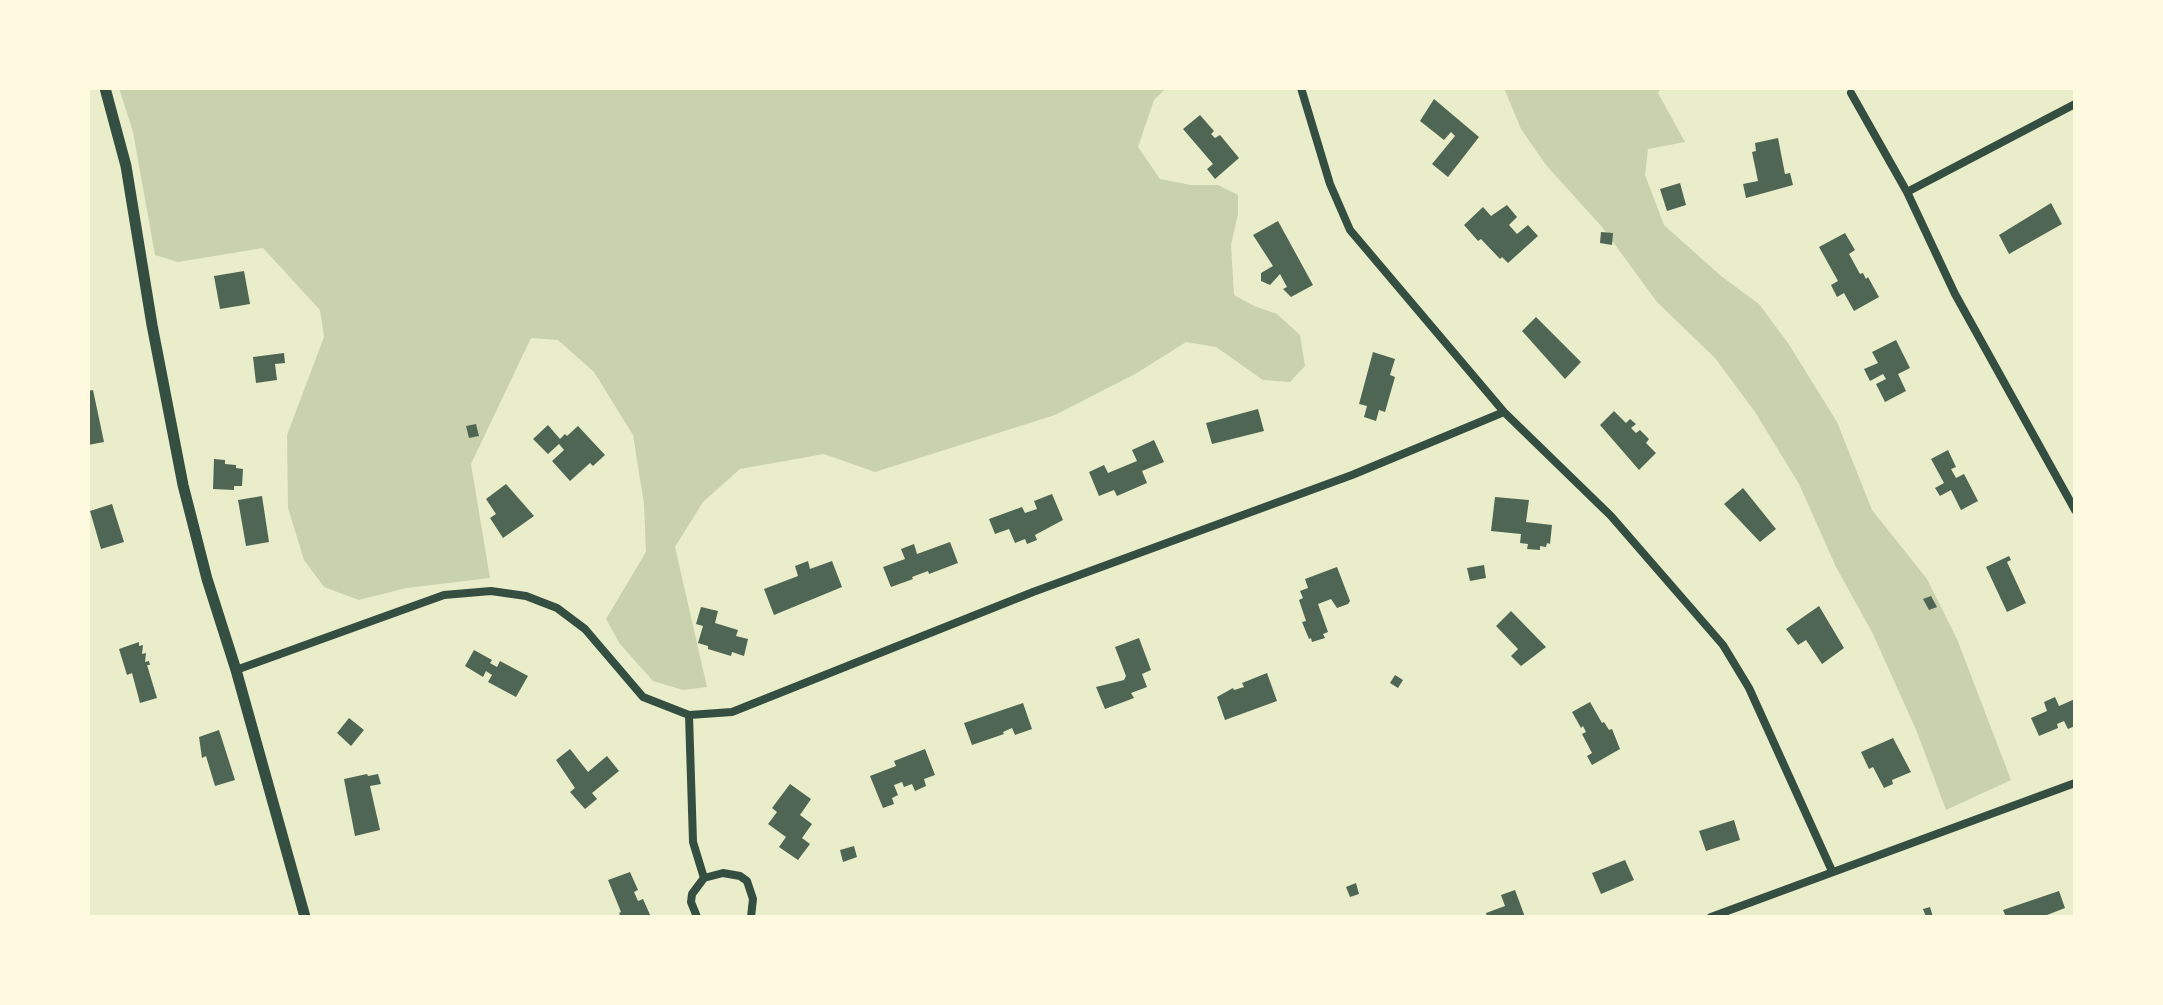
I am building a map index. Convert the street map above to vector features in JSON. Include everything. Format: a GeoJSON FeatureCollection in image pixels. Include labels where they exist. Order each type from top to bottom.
{"type":"FeatureCollection","features":[{"type":"Feature","properties":{"kind":"street"},"geometry":{"type":"LineString","coordinates":[[105,88],[126,166],[183,485],[207,579],[236,670],[305,917]]}},
{"type":"Feature","properties":{"kind":"street"},"geometry":{"type":"LineString","coordinates":[[1301,88],[1330,184],[1350,230],[1504,412],[1611,516],[1723,645],[1749,688],[1832,871]]}},
{"type":"Feature","properties":{"kind":"street"},"geometry":{"type":"LineString","coordinates":[[1851,93],[1907,192],[1955,294],[2075,510]]}},
{"type":"Feature","properties":{"kind":"street"},"geometry":{"type":"LineString","coordinates":[[1907,192],[2075,104]]}},
{"type":"Feature","properties":{"kind":"street"},"geometry":{"type":"LineString","coordinates":[[236,670],[444,595],[491,591],[526,596],[557,608],[585,629],[643,697],[689,715],[732,712],[1033,592],[1352,475],[1504,412]]}},
{"type":"Feature","properties":{"kind":"street"},"geometry":{"type":"LineString","coordinates":[[689,715],[693,842],[704,878]]}},
{"type":"Feature","properties":{"kind":"street"},"geometry":{"type":"LineString","coordinates":[[1711,917],[2075,783]]}},
{"type":"Feature","properties":{"kind":"street"},"geometry":{"type":"LineString","coordinates":[[697,917],[691,902],[692,894],[704,878],[723,873],[732,873],[747,881],[753,899],[751,917]]}},
{"type":"Feature","properties":{"kind":"green space"},"geometry":{"type":"Polygon","coordinates":[[[119,88],[1166,88],[1154,100],[1138,147],[1160,179],[1191,185],[1218,185],[1238,195],[1238,214],[1231,245],[1234,295],[1277,314],[1300,335],[1305,366],[1290,382],[1263,380],[1216,347],[1186,342],[1137,373],[1055,415],[875,472],[824,454],[740,469],[703,502],[675,547],[707,687],[683,690],[653,681],[620,644],[606,619],[646,552],[644,504],[633,435],[594,372],[558,340],[531,338],[471,464],[490,578],[407,588],[359,600],[324,587],[304,560],[288,508],[287,435],[324,337],[320,310],[263,248],[178,262],[155,255],[133,132],[119,88]]]}},
{"type":"Feature","properties":{"kind":"green space"},"geometry":{"type":"Polygon","coordinates":[[[1504,88],[1661,88],[1658,93],[1685,142],[1648,149],[1645,175],[1664,225],[1721,276],[1759,304],[1788,343],[1837,422],[1872,510],[1927,579],[1957,639],[2011,780],[1946,810],[1917,732],[1873,634],[1836,567],[1799,484],[1755,412],[1715,358],[1657,302],[1602,227],[1546,165],[1521,129],[1504,88]]]}},
{"type":"Feature","properties":{"kind":"building"},"geometry":{"type":"Polygon","coordinates":[[[1434,99],[1479,137],[1448,177],[1432,164],[1455,136],[1451,132],[1444,140],[1420,121],[1434,99]]]}},
{"type":"Feature","properties":{"kind":"building"},"geometry":{"type":"Polygon","coordinates":[[[1200,115],[1214,131],[1211,134],[1215,138],[1220,135],[1239,158],[1215,179],[1207,169],[1213,164],[1183,129],[1200,115]]]}},
{"type":"Feature","properties":{"kind":"building"},"geometry":{"type":"Polygon","coordinates":[[[1778,138],[1785,174],[1790,173],[1793,185],[1746,198],[1743,184],[1758,181],[1752,152],[1756,151],[1755,143],[1778,138]]]}},
{"type":"Feature","properties":{"kind":"building"},"geometry":{"type":"Polygon","coordinates":[[[1680,183],[1686,205],[1667,211],[1660,189],[1680,183]]]}},
{"type":"Feature","properties":{"kind":"building"},"geometry":{"type":"Polygon","coordinates":[[[2051,203],[2062,224],[2009,254],[1999,235],[2051,203]]]}},
{"type":"Feature","properties":{"kind":"building"},"geometry":{"type":"Polygon","coordinates":[[[1507,205],[1517,217],[1509,225],[1517,234],[1528,225],[1538,236],[1508,263],[1481,239],[1478,241],[1464,225],[1483,207],[1491,216],[1507,205]]]}},
{"type":"Feature","properties":{"kind":"building"},"geometry":{"type":"Polygon","coordinates":[[[1278,221],[1313,285],[1291,297],[1283,289],[1287,287],[1280,274],[1270,285],[1261,281],[1261,273],[1273,266],[1253,235],[1278,221]]]}},
{"type":"Feature","properties":{"kind":"building"},"geometry":{"type":"Polygon","coordinates":[[[1601,232],[1613,233],[1612,245],[1600,243],[1601,232]]]}},
{"type":"Feature","properties":{"kind":"building"},"geometry":{"type":"Polygon","coordinates":[[[1845,233],[1855,250],[1849,254],[1860,274],[1863,273],[1866,279],[1868,277],[1879,297],[1854,311],[1844,293],[1837,297],[1831,285],[1838,281],[1819,247],[1845,233]]]}},
{"type":"Feature","properties":{"kind":"building"},"geometry":{"type":"Polygon","coordinates":[[[244,271],[250,304],[220,309],[214,276],[244,271]]]}},
{"type":"Feature","properties":{"kind":"building"},"geometry":{"type":"Polygon","coordinates":[[[1536,317],[1581,362],[1565,379],[1522,331],[1536,317]]]}},
{"type":"Feature","properties":{"kind":"building"},"geometry":{"type":"Polygon","coordinates":[[[1896,340],[1910,368],[1898,374],[1906,391],[1885,402],[1876,384],[1886,379],[1883,374],[1870,381],[1864,369],[1878,363],[1872,352],[1896,340]]]}},
{"type":"Feature","properties":{"kind":"building"},"geometry":{"type":"Polygon","coordinates":[[[1373,352],[1395,359],[1390,375],[1395,377],[1385,412],[1379,410],[1376,421],[1364,417],[1367,406],[1359,404],[1373,352]]]}},
{"type":"Feature","properties":{"kind":"building"},"geometry":{"type":"Polygon","coordinates":[[[284,353],[285,363],[275,364],[277,380],[256,383],[253,357],[284,353]]]}},
{"type":"Feature","properties":{"kind":"building"},"geometry":{"type":"Polygon","coordinates":[[[93,390],[104,442],[88,445],[88,391],[93,390]]]}},
{"type":"Feature","properties":{"kind":"building"},"geometry":{"type":"Polygon","coordinates":[[[1258,409],[1264,431],[1212,444],[1206,423],[1258,409]]]}},
{"type":"Feature","properties":{"kind":"building"},"geometry":{"type":"Polygon","coordinates":[[[1614,411],[1626,423],[1630,419],[1636,424],[1631,428],[1636,433],[1640,430],[1649,439],[1646,443],[1656,453],[1639,470],[1600,425],[1614,411]]]}},
{"type":"Feature","properties":{"kind":"building"},"geometry":{"type":"Polygon","coordinates":[[[476,424],[479,436],[469,438],[466,426],[476,424]]]}},
{"type":"Feature","properties":{"kind":"building"},"geometry":{"type":"Polygon","coordinates":[[[548,425],[560,439],[578,426],[605,455],[593,466],[590,463],[570,481],[552,461],[564,450],[559,444],[548,454],[533,439],[548,425]]]}},
{"type":"Feature","properties":{"kind":"building"},"geometry":{"type":"Polygon","coordinates":[[[1154,440],[1164,462],[1142,471],[1147,483],[1117,496],[1114,490],[1099,496],[1089,472],[1104,465],[1108,473],[1137,461],[1132,450],[1154,440]]]}},
{"type":"Feature","properties":{"kind":"building"},"geometry":{"type":"Polygon","coordinates":[[[1948,450],[1956,467],[1951,469],[1956,478],[1964,474],[1978,501],[1961,510],[1951,490],[1940,496],[1935,488],[1944,483],[1931,459],[1948,450]]]}},
{"type":"Feature","properties":{"kind":"building"},"geometry":{"type":"Polygon","coordinates":[[[214,459],[225,460],[225,464],[243,469],[242,486],[234,486],[234,490],[213,489],[214,459]]]}},
{"type":"Feature","properties":{"kind":"building"},"geometry":{"type":"Polygon","coordinates":[[[506,484],[534,516],[503,538],[490,518],[496,514],[486,499],[506,484]]]}},
{"type":"Feature","properties":{"kind":"building"},"geometry":{"type":"Polygon","coordinates":[[[1743,488],[1776,529],[1760,542],[1724,504],[1743,488]]]}},
{"type":"Feature","properties":{"kind":"building"},"geometry":{"type":"Polygon","coordinates":[[[1052,494],[1063,520],[1035,535],[1037,540],[1027,544],[1025,539],[1015,543],[1009,529],[995,534],[989,519],[1022,507],[1025,513],[1037,509],[1034,501],[1052,494]]]}},
{"type":"Feature","properties":{"kind":"building"},"geometry":{"type":"Polygon","coordinates":[[[262,496],[269,542],[246,546],[238,500],[262,496]]]}},
{"type":"Feature","properties":{"kind":"building"},"geometry":{"type":"Polygon","coordinates":[[[1495,497],[1529,500],[1526,522],[1552,525],[1550,544],[1540,546],[1540,550],[1527,549],[1528,544],[1520,543],[1521,534],[1491,531],[1495,497]]]}},
{"type":"Feature","properties":{"kind":"building"},"geometry":{"type":"Polygon","coordinates":[[[112,504],[124,542],[101,549],[90,511],[112,504]]]}},
{"type":"Feature","properties":{"kind":"building"},"geometry":{"type":"Polygon","coordinates":[[[950,542],[958,563],[929,574],[928,571],[891,587],[883,567],[905,559],[901,549],[914,544],[917,554],[950,542]]]}},
{"type":"Feature","properties":{"kind":"building"},"geometry":{"type":"Polygon","coordinates":[[[2009,556],[2011,560],[2007,562],[2026,603],[2007,612],[1986,567],[2009,556]]]}},
{"type":"Feature","properties":{"kind":"building"},"geometry":{"type":"Polygon","coordinates":[[[808,561],[810,569],[832,561],[842,587],[774,615],[764,589],[798,576],[795,566],[808,561]]]}},
{"type":"Feature","properties":{"kind":"building"},"geometry":{"type":"Polygon","coordinates":[[[1484,565],[1486,578],[1470,581],[1467,568],[1484,565]]]}},
{"type":"Feature","properties":{"kind":"building"},"geometry":{"type":"Polygon","coordinates":[[[1337,567],[1350,601],[1337,608],[1331,599],[1318,604],[1328,632],[1323,634],[1325,638],[1312,642],[1302,622],[1306,621],[1299,600],[1303,598],[1300,591],[1308,588],[1305,579],[1337,567]]]}},
{"type":"Feature","properties":{"kind":"building"},"geometry":{"type":"Polygon","coordinates":[[[1931,596],[1937,607],[1929,610],[1923,599],[1931,596]]]}},
{"type":"Feature","properties":{"kind":"building"},"geometry":{"type":"Polygon","coordinates":[[[1819,606],[1844,648],[1822,664],[1806,640],[1798,645],[1786,629],[1819,606]]]}},
{"type":"Feature","properties":{"kind":"building"},"geometry":{"type":"Polygon","coordinates":[[[701,607],[718,611],[715,623],[738,630],[736,636],[748,639],[744,656],[732,652],[731,656],[698,643],[703,626],[696,624],[701,607]]]}},
{"type":"Feature","properties":{"kind":"building"},"geometry":{"type":"Polygon","coordinates":[[[1511,611],[1546,647],[1521,666],[1511,656],[1518,649],[1496,626],[1511,611]]]}},
{"type":"Feature","properties":{"kind":"building"},"geometry":{"type":"Polygon","coordinates":[[[1139,638],[1151,670],[1142,674],[1147,687],[1131,693],[1134,698],[1105,709],[1096,687],[1124,680],[1126,676],[1115,647],[1139,638]]]}},
{"type":"Feature","properties":{"kind":"building"},"geometry":{"type":"Polygon","coordinates":[[[139,642],[139,646],[143,645],[142,654],[146,653],[145,662],[149,661],[150,665],[147,665],[157,698],[140,703],[132,673],[127,675],[119,649],[139,642]]]}},
{"type":"Feature","properties":{"kind":"building"},"geometry":{"type":"Polygon","coordinates":[[[474,650],[492,660],[490,663],[497,667],[500,661],[528,676],[516,697],[488,682],[492,675],[486,671],[483,677],[465,666],[474,650]]]}},
{"type":"Feature","properties":{"kind":"building"},"geometry":{"type":"Polygon","coordinates":[[[1267,673],[1277,701],[1225,720],[1217,697],[1233,688],[1244,687],[1242,683],[1267,673]]]}},
{"type":"Feature","properties":{"kind":"building"},"geometry":{"type":"Polygon","coordinates":[[[1395,675],[1403,680],[1398,688],[1390,683],[1395,675]]]}},
{"type":"Feature","properties":{"kind":"building"},"geometry":{"type":"Polygon","coordinates":[[[2055,697],[2059,706],[2075,699],[2075,726],[2068,729],[2064,721],[2057,724],[2058,728],[2039,736],[2031,718],[2047,711],[2044,702],[2055,697]]]}},
{"type":"Feature","properties":{"kind":"building"},"geometry":{"type":"Polygon","coordinates":[[[1590,702],[1602,723],[1609,730],[1612,729],[1620,749],[1592,765],[1587,756],[1592,753],[1582,734],[1586,732],[1572,712],[1590,702]]]}},
{"type":"Feature","properties":{"kind":"building"},"geometry":{"type":"Polygon","coordinates":[[[1023,703],[1032,729],[1015,735],[1012,728],[972,745],[964,723],[1023,703]]]}},
{"type":"Feature","properties":{"kind":"building"},"geometry":{"type":"Polygon","coordinates":[[[349,718],[364,730],[351,746],[337,733],[349,718]]]}},
{"type":"Feature","properties":{"kind":"building"},"geometry":{"type":"Polygon","coordinates":[[[219,730],[235,780],[215,786],[206,756],[202,758],[199,737],[219,730]]]}},
{"type":"Feature","properties":{"kind":"building"},"geometry":{"type":"Polygon","coordinates":[[[1893,738],[1911,772],[1892,780],[1893,784],[1884,788],[1873,767],[1869,769],[1861,752],[1893,738]]]}},
{"type":"Feature","properties":{"kind":"building"},"geometry":{"type":"Polygon","coordinates":[[[570,749],[588,772],[607,756],[619,771],[592,793],[597,799],[585,809],[570,792],[575,788],[556,760],[570,749]]]}},
{"type":"Feature","properties":{"kind":"building"},"geometry":{"type":"Polygon","coordinates":[[[925,749],[935,775],[924,779],[926,786],[915,791],[912,784],[904,787],[902,782],[894,785],[898,795],[892,798],[894,804],[883,808],[870,776],[896,766],[894,761],[925,749]]]}},
{"type":"Feature","properties":{"kind":"building"},"geometry":{"type":"Polygon","coordinates":[[[378,774],[381,784],[370,786],[380,830],[355,836],[344,779],[378,774]]]}},
{"type":"Feature","properties":{"kind":"building"},"geometry":{"type":"Polygon","coordinates":[[[790,784],[811,799],[800,815],[812,824],[802,838],[810,844],[798,860],[779,847],[786,837],[768,824],[777,812],[772,808],[790,784]]]}},
{"type":"Feature","properties":{"kind":"building"},"geometry":{"type":"Polygon","coordinates":[[[1734,820],[1740,840],[1706,851],[1699,831],[1734,820]]]}},
{"type":"Feature","properties":{"kind":"building"},"geometry":{"type":"Polygon","coordinates":[[[854,846],[857,857],[843,862],[840,850],[854,846]]]}},
{"type":"Feature","properties":{"kind":"building"},"geometry":{"type":"Polygon","coordinates":[[[1625,860],[1634,880],[1601,894],[1592,873],[1625,860]]]}},
{"type":"Feature","properties":{"kind":"building"},"geometry":{"type":"Polygon","coordinates":[[[630,872],[638,890],[634,892],[638,901],[643,899],[651,917],[621,917],[619,913],[608,880],[630,872]]]}},
{"type":"Feature","properties":{"kind":"building"},"geometry":{"type":"Polygon","coordinates":[[[1356,883],[1359,894],[1350,897],[1346,887],[1356,883]]]}},
{"type":"Feature","properties":{"kind":"building"},"geometry":{"type":"Polygon","coordinates":[[[1515,890],[1525,917],[1487,917],[1486,913],[1505,906],[1501,895],[1515,890]]]}},
{"type":"Feature","properties":{"kind":"building"},"geometry":{"type":"Polygon","coordinates":[[[2059,891],[2065,908],[2042,917],[2006,917],[2003,910],[2059,891]]]}},
{"type":"Feature","properties":{"kind":"building"},"geometry":{"type":"Polygon","coordinates":[[[1930,907],[1933,917],[1926,917],[1923,909],[1930,907]]]}}]}
